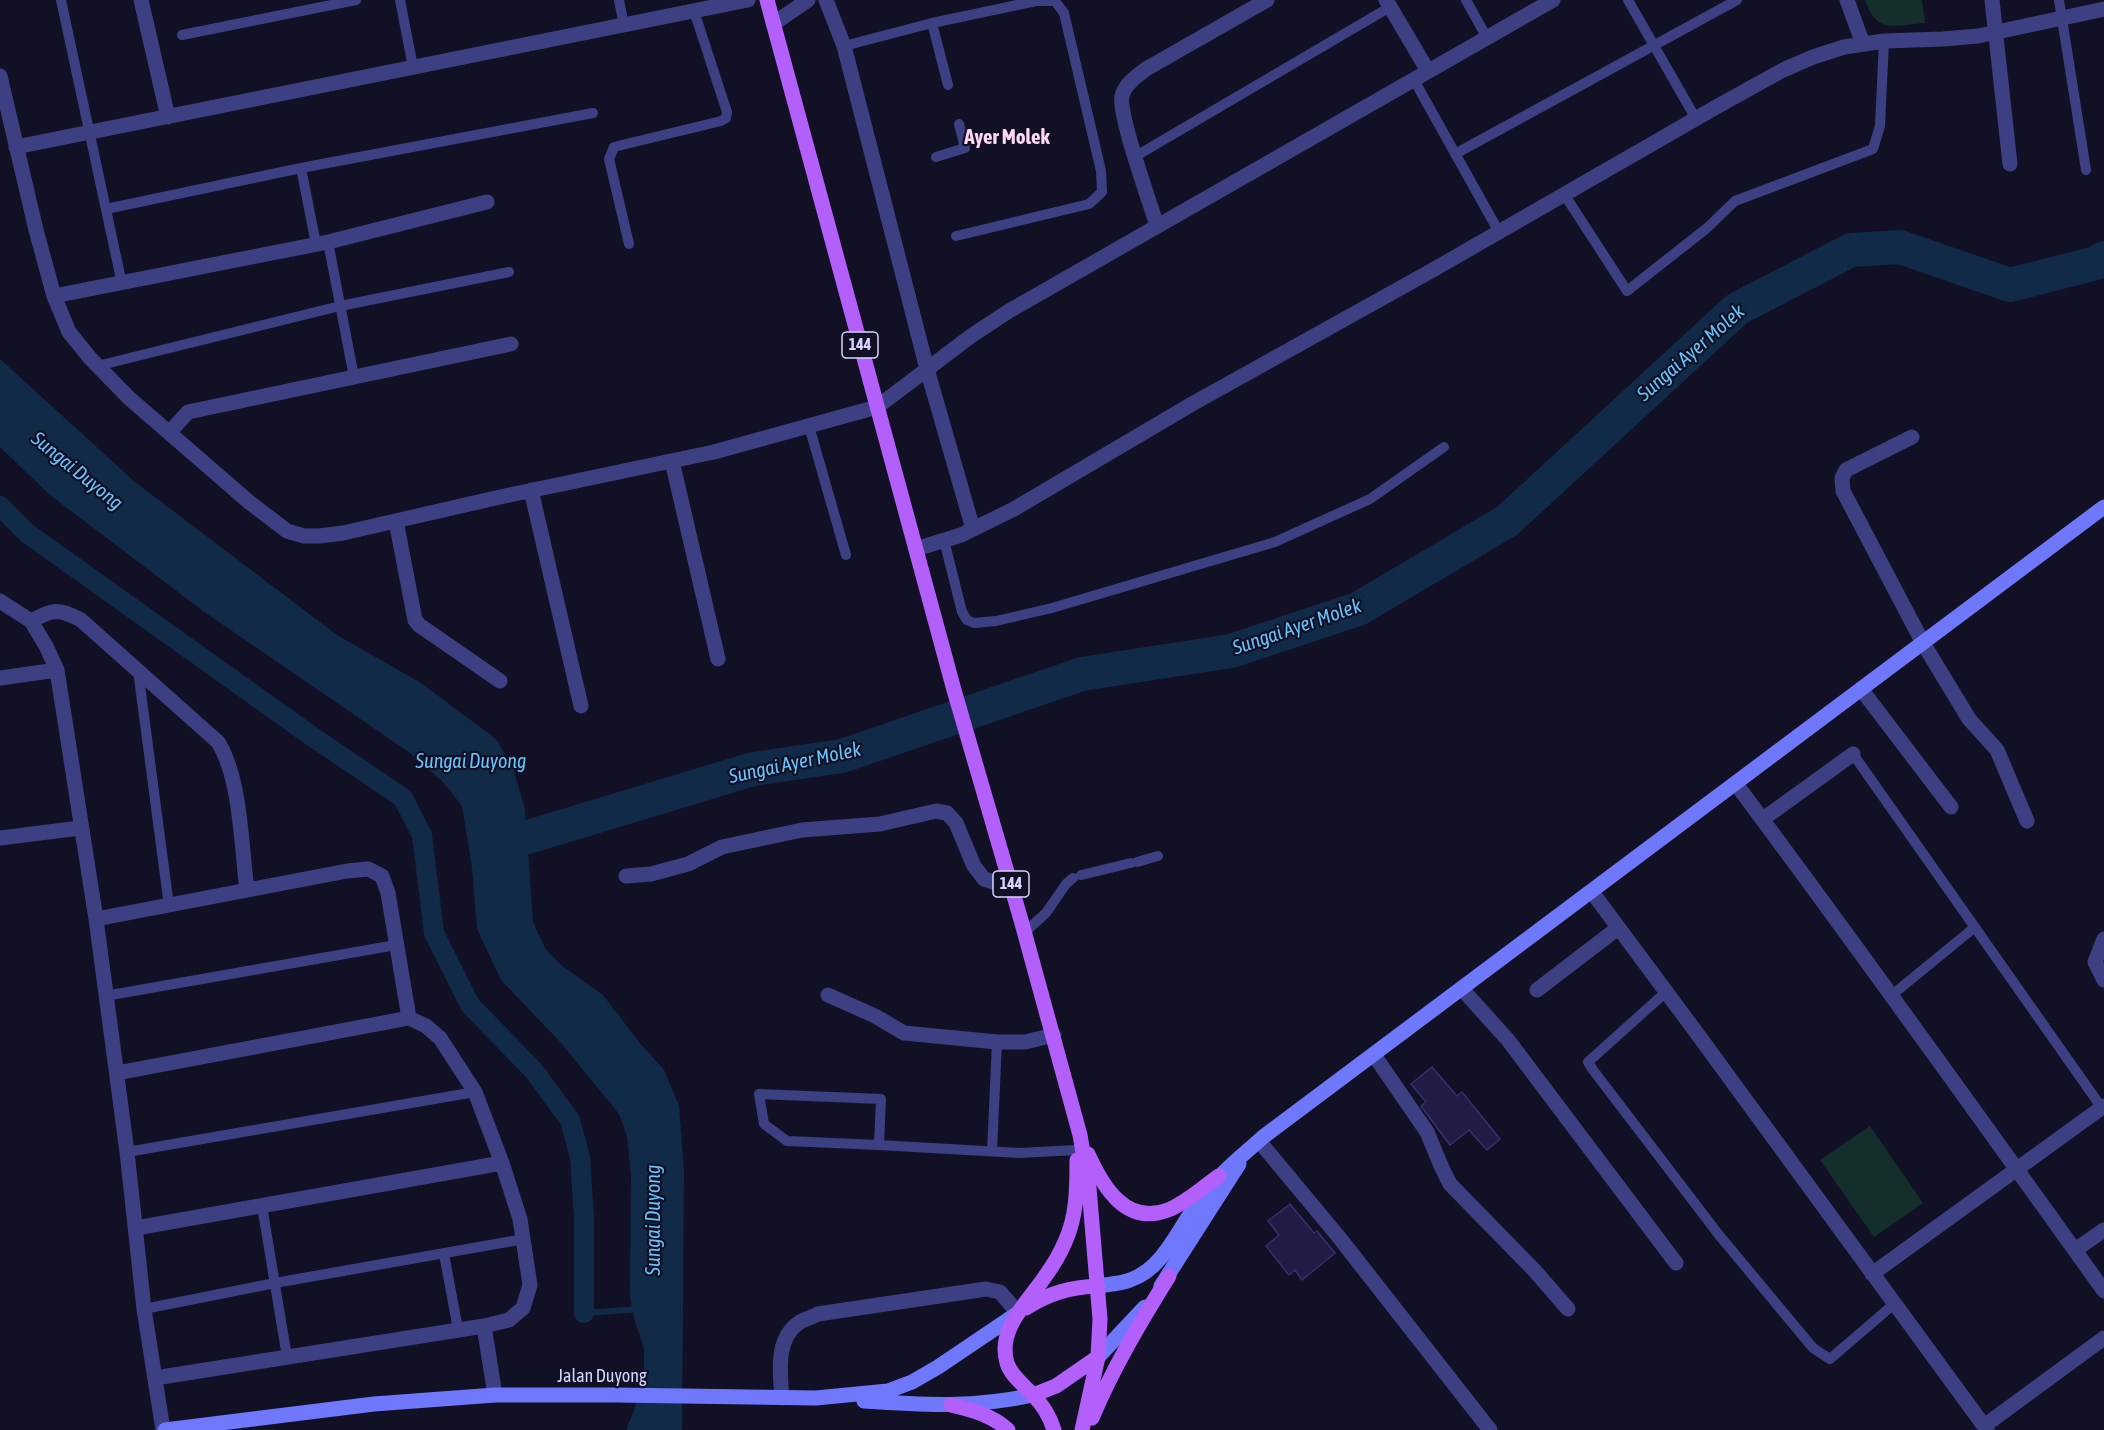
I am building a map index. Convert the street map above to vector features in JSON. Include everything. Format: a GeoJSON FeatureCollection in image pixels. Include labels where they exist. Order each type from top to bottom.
{"type":"FeatureCollection","features":[{"type":"Feature","properties":{"kind":"main road","name":"144"},"geometry":{"type":"LineString","coordinates":[[767,0],[954,690],[1068,1089],[1089,1188],[1100,1318],[1098,1357],[1084,1430]]}},
{"type":"Feature","properties":{"kind":"main road"},"geometry":{"type":"LineString","coordinates":[[1078,1143],[1106,1188],[1119,1203],[1132,1211],[1149,1214],[1168,1210],[1186,1200],[1219,1176],[1246,1151],[2104,507]]}},
{"type":"Feature","properties":{"kind":"main road","name":"144"},"geometry":{"type":"LineString","coordinates":[[1054,1430],[1044,1408],[1013,1375],[1007,1364],[1004,1348],[1006,1335],[1018,1313],[1045,1277],[1065,1242],[1075,1212],[1078,1143]]}},
{"type":"Feature","properties":{"kind":"main road"},"geometry":{"type":"LineString","coordinates":[[1084,1430],[1136,1330],[1246,1151]]}},
{"type":"Feature","properties":{"kind":"main road"},"geometry":{"type":"LineString","coordinates":[[1018,1313],[1039,1299],[1058,1291],[1130,1280],[1144,1273],[1170,1245],[1200,1199],[1219,1176]]}},
{"type":"Feature","properties":{"kind":"main road"},"geometry":{"type":"LineString","coordinates":[[816,1398],[951,1405],[999,1403],[1034,1395],[1056,1386],[1098,1357],[1134,1320],[1169,1276]]}},
{"type":"Feature","properties":{"kind":"main road","name":"Jalan Duyong"},"geometry":{"type":"LineString","coordinates":[[164,1430],[374,1404],[495,1395],[816,1398],[888,1391],[912,1382],[1018,1313]]}},
{"type":"Feature","properties":{"kind":"main road"},"geometry":{"type":"LineString","coordinates":[[951,1405],[999,1421],[1008,1430]]}},
{"type":"Feature","properties":{"kind":"street"},"geometry":{"type":"LineString","coordinates":[[141,0],[168,117]]}},
{"type":"Feature","properties":{"kind":"street"},"geometry":{"type":"LineString","coordinates":[[16,147],[624,24],[692,5],[748,0]]}},
{"type":"Feature","properties":{"kind":"street"},"geometry":{"type":"LineString","coordinates":[[773,24],[808,0]]}},
{"type":"Feature","properties":{"kind":"street"},"geometry":{"type":"LineString","coordinates":[[826,0],[844,46],[927,369],[973,529]]}},
{"type":"Feature","properties":{"kind":"street"},"geometry":{"type":"LineString","coordinates":[[1157,226],[1124,118],[1122,96],[1131,80],[1146,69],[1268,0]]}},
{"type":"Feature","properties":{"kind":"street"},"geometry":{"type":"LineString","coordinates":[[1847,0],[1863,44]]}},
{"type":"Feature","properties":{"kind":"street"},"geometry":{"type":"LineString","coordinates":[[1992,0],[2010,164]]}},
{"type":"Feature","properties":{"kind":"street"},"geometry":{"type":"LineString","coordinates":[[0,76],[54,296],[69,332],[97,366],[129,398],[249,502],[287,531],[304,536],[319,536],[714,452],[877,407],[970,336],[1009,310],[1551,1]]}},
{"type":"Feature","properties":{"kind":"street"},"geometry":{"type":"LineString","coordinates":[[1388,4],[1428,71]]}},
{"type":"Feature","properties":{"kind":"street"},"geometry":{"type":"LineString","coordinates":[[916,549],[973,529],[1014,509],[1192,405],[1783,70],[1844,46],[1884,41],[1978,36],[2104,9]]}},
{"type":"Feature","properties":{"kind":"street"},"geometry":{"type":"LineString","coordinates":[[54,296],[322,243],[487,202]]}},
{"type":"Feature","properties":{"kind":"street"},"geometry":{"type":"LineString","coordinates":[[169,433],[188,412],[511,344]]}},
{"type":"Feature","properties":{"kind":"street"},"geometry":{"type":"LineString","coordinates":[[1912,437],[1846,470],[1842,478],[1843,491],[1923,643],[1969,719],[1997,750],[2026,821]]}},
{"type":"Feature","properties":{"kind":"street"},"geometry":{"type":"LineString","coordinates":[[672,461],[718,659]]}},
{"type":"Feature","properties":{"kind":"street"},"geometry":{"type":"LineString","coordinates":[[531,490],[581,706]]}},
{"type":"Feature","properties":{"kind":"street"},"geometry":{"type":"LineString","coordinates":[[396,521],[415,620],[501,681]]}},
{"type":"Feature","properties":{"kind":"street"},"geometry":{"type":"LineString","coordinates":[[0,601],[31,621],[57,670],[96,919],[127,1152],[144,1309],[164,1430]]}},
{"type":"Feature","properties":{"kind":"street"},"geometry":{"type":"LineString","coordinates":[[31,621],[51,610],[67,612],[81,620],[218,741],[227,756],[234,777],[247,890]]}},
{"type":"Feature","properties":{"kind":"street"},"geometry":{"type":"LineString","coordinates":[[0,678],[57,670]]}},
{"type":"Feature","properties":{"kind":"street"},"geometry":{"type":"LineString","coordinates":[[1861,690],[1951,807]]}},
{"type":"Feature","properties":{"kind":"street"},"geometry":{"type":"LineString","coordinates":[[1763,819],[1853,754]]}},
{"type":"Feature","properties":{"kind":"street"},"geometry":{"type":"LineString","coordinates":[[1736,784],[1892,994],[2104,1290]]}},
{"type":"Feature","properties":{"kind":"street"},"geometry":{"type":"LineString","coordinates":[[626,876],[651,874],[688,864],[722,847],[802,830],[880,824],[936,812],[947,813],[956,823],[974,866],[984,879],[1012,888]]}},
{"type":"Feature","properties":{"kind":"street"},"geometry":{"type":"LineString","coordinates":[[0,838],[80,828]]}},
{"type":"Feature","properties":{"kind":"street"},"geometry":{"type":"LineString","coordinates":[[96,919],[347,871],[368,869],[382,876],[388,893],[409,1018]]}},
{"type":"Feature","properties":{"kind":"street"},"geometry":{"type":"LineString","coordinates":[[1592,892],[1985,1428],[2104,1338]]}},
{"type":"Feature","properties":{"kind":"street"},"geometry":{"type":"LineString","coordinates":[[1537,990],[1618,928]]}},
{"type":"Feature","properties":{"kind":"street"},"geometry":{"type":"LineString","coordinates":[[2104,939],[2095,962],[2104,980]]}},
{"type":"Feature","properties":{"kind":"street"},"geometry":{"type":"LineString","coordinates":[[1462,989],[1508,1040],[1676,1263]]}},
{"type":"Feature","properties":{"kind":"street"},"geometry":{"type":"LineString","coordinates":[[828,995],[875,1016],[904,1033],[997,1042],[1025,1042],[1054,1035]]}},
{"type":"Feature","properties":{"kind":"street"},"geometry":{"type":"LineString","coordinates":[[117,1073],[409,1018],[426,1026],[440,1038],[475,1092],[520,1219],[530,1285],[523,1308],[509,1320],[484,1326],[155,1378]]}},
{"type":"Feature","properties":{"kind":"street"},"geometry":{"type":"LineString","coordinates":[[1374,1055],[1427,1132],[1450,1184],[1535,1271],[1568,1309]]}},
{"type":"Feature","properties":{"kind":"street"},"geometry":{"type":"LineString","coordinates":[[1872,1274],[2103,1107]]}},
{"type":"Feature","properties":{"kind":"street"},"geometry":{"type":"LineString","coordinates":[[1259,1142],[1338,1236],[1490,1430]]}},
{"type":"Feature","properties":{"kind":"street"},"geometry":{"type":"LineString","coordinates":[[136,1228],[502,1163]]}},
{"type":"Feature","properties":{"kind":"street"},"geometry":{"type":"LineString","coordinates":[[2075,1250],[2104,1230]]}},
{"type":"Feature","properties":{"kind":"street"},"geometry":{"type":"LineString","coordinates":[[782,1398],[780,1372],[782,1347],[788,1333],[800,1322],[818,1314],[986,1289],[1000,1292],[1018,1313]]}},
{"type":"Feature","properties":{"kind":"street"},"geometry":{"type":"LineString","coordinates":[[484,1326],[495,1395]]}},
{"type":"Feature","properties":{"kind":"lane"},"geometry":{"type":"LineString","coordinates":[[61,0],[122,284]]}},
{"type":"Feature","properties":{"kind":"lane"},"geometry":{"type":"LineString","coordinates":[[182,35],[356,0]]}},
{"type":"Feature","properties":{"kind":"lane"},"geometry":{"type":"LineString","coordinates":[[400,0],[413,68]]}},
{"type":"Feature","properties":{"kind":"lane"},"geometry":{"type":"LineString","coordinates":[[619,0],[624,24]]}},
{"type":"Feature","properties":{"kind":"lane"},"geometry":{"type":"LineString","coordinates":[[1466,0],[1487,38]]}},
{"type":"Feature","properties":{"kind":"lane"},"geometry":{"type":"LineString","coordinates":[[1628,0],[1696,119]]}},
{"type":"Feature","properties":{"kind":"lane"},"geometry":{"type":"LineString","coordinates":[[1455,154],[1737,0]]}},
{"type":"Feature","properties":{"kind":"lane"},"geometry":{"type":"LineString","coordinates":[[2059,0],[2086,170]]}},
{"type":"Feature","properties":{"kind":"lane"},"geometry":{"type":"LineString","coordinates":[[844,46],[932,23],[1036,1],[1055,1],[1064,13],[1101,171],[1102,192],[1089,204],[956,236]]}},
{"type":"Feature","properties":{"kind":"lane"},"geometry":{"type":"LineString","coordinates":[[1136,156],[1388,4]]}},
{"type":"Feature","properties":{"kind":"lane"},"geometry":{"type":"LineString","coordinates":[[629,244],[609,159],[614,147],[726,118],[727,112],[692,5]]}},
{"type":"Feature","properties":{"kind":"lane"},"geometry":{"type":"LineString","coordinates":[[932,23],[948,85]]}},
{"type":"Feature","properties":{"kind":"lane"},"geometry":{"type":"LineString","coordinates":[[1564,194],[1627,291],[1707,228],[1735,201],[1873,148],[1880,126],[1884,41]]}},
{"type":"Feature","properties":{"kind":"lane"},"geometry":{"type":"LineString","coordinates":[[1414,80],[1499,232]]}},
{"type":"Feature","properties":{"kind":"lane"},"geometry":{"type":"LineString","coordinates":[[106,209],[301,168],[593,113]]}},
{"type":"Feature","properties":{"kind":"lane"},"geometry":{"type":"LineString","coordinates":[[936,157],[965,148],[959,124]]}},
{"type":"Feature","properties":{"kind":"lane"},"geometry":{"type":"LineString","coordinates":[[301,168],[340,306],[354,377]]}},
{"type":"Feature","properties":{"kind":"lane"},"geometry":{"type":"LineString","coordinates":[[97,366],[340,306],[509,272]]}},
{"type":"Feature","properties":{"kind":"lane"},"geometry":{"type":"LineString","coordinates":[[809,426],[846,555]]}},
{"type":"Feature","properties":{"kind":"lane"},"geometry":{"type":"LineString","coordinates":[[944,540],[962,612],[967,620],[978,623],[1052,608],[1275,542],[1370,500],[1444,447]]}},
{"type":"Feature","properties":{"kind":"lane"},"geometry":{"type":"LineString","coordinates":[[138,670],[169,906]]}},
{"type":"Feature","properties":{"kind":"lane"},"geometry":{"type":"LineString","coordinates":[[1853,754],[2103,1107]]}},
{"type":"Feature","properties":{"kind":"lane"},"geometry":{"type":"LineString","coordinates":[[1025,932],[1046,913],[1066,884],[1077,876],[1158,856]]}},
{"type":"Feature","properties":{"kind":"lane"},"geometry":{"type":"LineString","coordinates":[[1892,994],[1975,927]]}},
{"type":"Feature","properties":{"kind":"lane"},"geometry":{"type":"LineString","coordinates":[[105,996],[396,945]]}},
{"type":"Feature","properties":{"kind":"lane"},"geometry":{"type":"LineString","coordinates":[[1666,992],[1588,1062],[1593,1070],[1719,1235],[1813,1348],[1830,1359],[1894,1304]]}},
{"type":"Feature","properties":{"kind":"lane"},"geometry":{"type":"LineString","coordinates":[[992,1151],[997,1042]]}},
{"type":"Feature","properties":{"kind":"lane"},"geometry":{"type":"LineString","coordinates":[[127,1152],[475,1092]]}},
{"type":"Feature","properties":{"kind":"lane"},"geometry":{"type":"LineString","coordinates":[[879,1145],[881,1100],[759,1094],[764,1124],[788,1141],[1018,1153],[1078,1143]]}},
{"type":"Feature","properties":{"kind":"lane"},"geometry":{"type":"LineString","coordinates":[[261,1206],[287,1357]]}},
{"type":"Feature","properties":{"kind":"lane"},"geometry":{"type":"LineString","coordinates":[[144,1309],[274,1283],[524,1239]]}},
{"type":"Feature","properties":{"kind":"lane"},"geometry":{"type":"LineString","coordinates":[[444,1254],[458,1329]]}},
{"type":"Feature","properties":{"kind":"green space"},"geometry":{"type":"Polygon","coordinates":[[[1865,0],[1922,0],[1925,23],[1896,26],[1881,23],[1875,19],[1865,0]]]}},
{"type":"Feature","properties":{"kind":"green space"},"geometry":{"type":"Polygon","coordinates":[[[1870,1126],[1923,1203],[1874,1237],[1820,1160],[1870,1126]]]}},
{"type":"Feature","properties":{"kind":"water","name":"Sungai Duyong"},"geometry":{"type":"Polygon","coordinates":[[[0,359],[135,482],[337,635],[421,683],[496,739],[513,768],[525,809],[533,922],[545,948],[561,965],[603,995],[664,1070],[679,1106],[684,1171],[682,1430],[626,1430],[644,1377],[644,1348],[630,1298],[631,1176],[627,1136],[619,1114],[562,1044],[501,980],[477,929],[472,868],[462,806],[442,781],[410,753],[203,611],[50,495],[0,447],[0,359]]]}},
{"type":"Feature","properties":{"kind":"building"},"geometry":{"type":"Polygon","coordinates":[[[1432,1067],[1457,1096],[1462,1092],[1500,1139],[1487,1150],[1469,1130],[1450,1145],[1421,1106],[1426,1102],[1411,1084],[1432,1067]]]}},
{"type":"Feature","properties":{"kind":"building"},"geometry":{"type":"Polygon","coordinates":[[[1290,1204],[1314,1233],[1317,1231],[1335,1253],[1302,1280],[1295,1270],[1289,1275],[1266,1246],[1279,1235],[1268,1221],[1290,1204]]]}},
{"type":"Feature","properties":{"kind":"waterway","name":"Sungai Ayer Molek"},"geometry":{"type":"LineString","coordinates":[[495,847],[753,769],[842,756],[1082,674],[1231,651],[1358,609],[1507,521],[1737,309],[1851,250],[1900,247],[2010,285],[2096,263],[2104,258]]}},
{"type":"Feature","properties":{"kind":"waterway"},"geometry":{"type":"LineString","coordinates":[[0,506],[27,533],[310,735],[403,798],[422,835],[434,933],[470,1005],[534,1071],[570,1120],[580,1157],[584,1218],[584,1313]]}},
{"type":"Feature","properties":{"kind":"waterway"},"geometry":{"type":"LineString","coordinates":[[584,1313],[640,1309]]}},
{"type":"Feature","properties":{"kind":"district","name":"Ayer Molek"},"geometry":{"type":"Point","coordinates":[1007,137]}}]}
